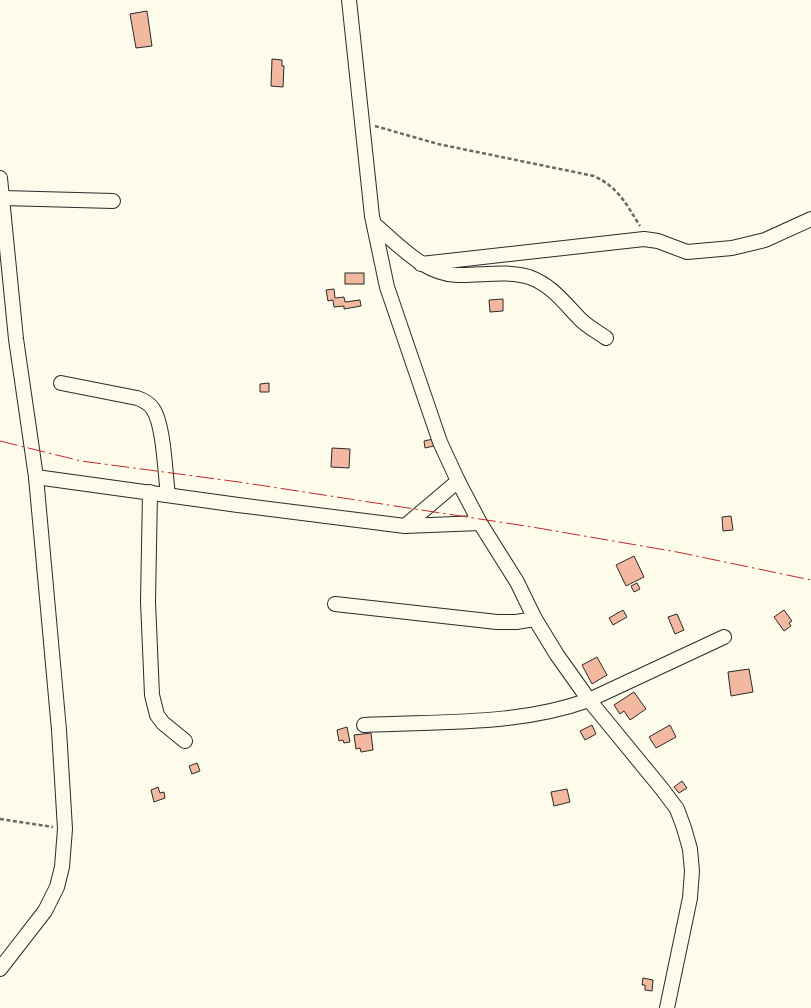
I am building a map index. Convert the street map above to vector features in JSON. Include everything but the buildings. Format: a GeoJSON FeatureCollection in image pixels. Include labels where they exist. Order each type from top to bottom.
{"type":"FeatureCollection","features":[{"type":"Feature","properties":{"kind":"street"},"geometry":{"type":"LineString","coordinates":[[349,0],[374,225],[387,287],[440,442],[480,523],[516,582],[535,618],[589,700],[677,809],[690,849],[692,871],[690,898],[667,1008]]}},
{"type":"Feature","properties":{"kind":"street"},"geometry":{"type":"LineString","coordinates":[[0,178],[16,339],[36,476],[56,692],[64,829],[62,868],[57,887],[44,911],[0,969]]}},
{"type":"Feature","properties":{"kind":"street"},"geometry":{"type":"LineString","coordinates":[[3,198],[113,201]]}},
{"type":"Feature","properties":{"kind":"street"},"geometry":{"type":"LineString","coordinates":[[421,264],[644,239],[658,241],[687,252],[732,248],[765,240],[811,219]]}},
{"type":"Feature","properties":{"kind":"street"},"geometry":{"type":"LineString","coordinates":[[374,225],[421,264],[435,271],[455,275],[512,274],[529,277],[546,285],[582,321],[606,338]]}},
{"type":"Feature","properties":{"kind":"street"},"geometry":{"type":"LineString","coordinates":[[61,383],[137,398],[153,408],[160,429],[168,494]]}},
{"type":"Feature","properties":{"kind":"street"},"geometry":{"type":"LineString","coordinates":[[36,476],[238,505],[405,526],[480,523]]}},
{"type":"Feature","properties":{"kind":"street"},"geometry":{"type":"LineString","coordinates":[[405,526],[458,481]]}},
{"type":"Feature","properties":{"kind":"street"},"geometry":{"type":"LineString","coordinates":[[150,492],[148,578],[152,694],[157,715],[163,723],[185,742]]}},
{"type":"Feature","properties":{"kind":"street"},"geometry":{"type":"LineString","coordinates":[[335,604],[498,622],[516,622],[535,618]]}},
{"type":"Feature","properties":{"kind":"street"},"geometry":{"type":"LineString","coordinates":[[364,725],[511,719],[566,708],[589,700],[724,637]]}},
{"type":"Feature","properties":{"kind":"path"},"geometry":{"type":"LineString","coordinates":[[363,122],[438,144],[594,176],[617,190],[642,229],[658,241]]}},
{"type":"Feature","properties":{"kind":"path"},"geometry":{"type":"LineString","coordinates":[[0,819],[64,829]]}},
{"type":"Feature","properties":{"kind":"power"},"geometry":{"type":"LineString","coordinates":[[0,441],[81,461],[239,482],[532,527],[677,552],[811,580]]}}]}
